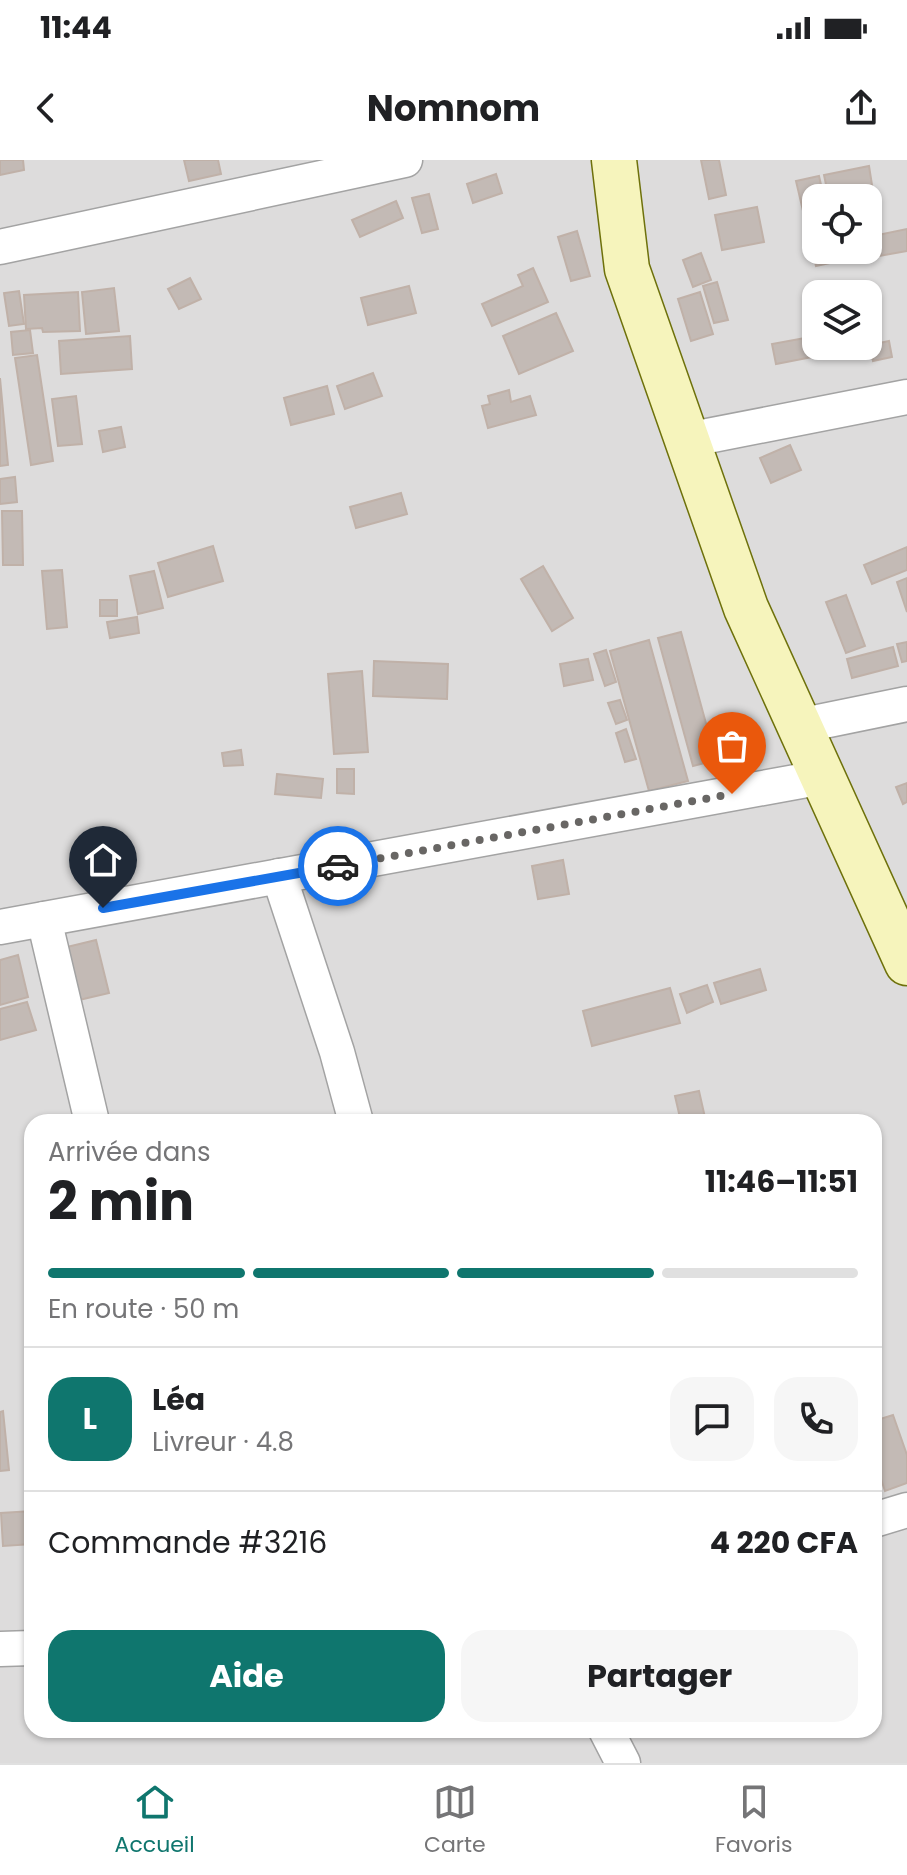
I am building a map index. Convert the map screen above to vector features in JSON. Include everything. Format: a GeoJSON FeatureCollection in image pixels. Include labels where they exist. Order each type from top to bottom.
{"type":"FeatureCollection","features":[{"type":"Feature","properties":{"kind":"street"},"geometry":{"type":"LineString","coordinates":[[0,247],[405,160]]}},
{"type":"Feature","properties":{"kind":"street"},"geometry":{"type":"LineString","coordinates":[[614,160],[627,269],[746,608],[907,963]]}},
{"type":"Feature","properties":{"kind":"street"},"geometry":{"type":"LineString","coordinates":[[687,440],[907,397]]}},
{"type":"Feature","properties":{"kind":"street"},"geometry":{"type":"LineString","coordinates":[[799,726],[907,704]]}},
{"type":"Feature","properties":{"kind":"street"},"geometry":{"type":"LineString","coordinates":[[0,927],[823,777]]}},
{"type":"Feature","properties":{"kind":"street"},"geometry":{"type":"LineString","coordinates":[[279,876],[337,1052],[354,1114]]}},
{"type":"Feature","properties":{"kind":"street"},"geometry":{"type":"LineString","coordinates":[[44,919],[90,1114]]}},
{"type":"Feature","properties":{"kind":"street"},"geometry":{"type":"LineString","coordinates":[[882,1518],[907,1510]]}},
{"type":"Feature","properties":{"kind":"street"},"geometry":{"type":"LineString","coordinates":[[0,1649],[24,1648]]}},
{"type":"Feature","properties":{"kind":"street"},"geometry":{"type":"LineString","coordinates":[[610,1738],[623,1763]]}},
{"type":"Feature","properties":{"kind":"shaded area"},"geometry":{"type":"Polygon","coordinates":[[[0,160],[907,160],[907,1763],[0,1763],[0,160]]]}},
{"type":"Feature","properties":{"kind":"building"},"geometry":{"type":"Polygon","coordinates":[[[0,160],[23,160],[24,170],[0,175],[0,160]]]}},
{"type":"Feature","properties":{"kind":"building"},"geometry":{"type":"Polygon","coordinates":[[[184,160],[218,160],[221,174],[189,181],[184,160]]]}},
{"type":"Feature","properties":{"kind":"building"},"geometry":{"type":"Polygon","coordinates":[[[701,160],[719,160],[726,195],[709,199],[701,160]]]}},
{"type":"Feature","properties":{"kind":"building"},"geometry":{"type":"Polygon","coordinates":[[[869,166],[872,184],[826,184],[824,175],[869,166]]]}},
{"type":"Feature","properties":{"kind":"building"},"geometry":{"type":"Polygon","coordinates":[[[496,174],[502,193],[473,203],[467,184],[496,174]]]}},
{"type":"Feature","properties":{"kind":"building"},"geometry":{"type":"Polygon","coordinates":[[[819,176],[821,184],[802,184],[802,206],[796,181],[819,176]]]}},
{"type":"Feature","properties":{"kind":"building"},"geometry":{"type":"Polygon","coordinates":[[[429,194],[438,229],[422,233],[412,198],[429,194]]]}},
{"type":"Feature","properties":{"kind":"building"},"geometry":{"type":"Polygon","coordinates":[[[396,201],[403,218],[360,237],[352,220],[396,201]]]}},
{"type":"Feature","properties":{"kind":"building"},"geometry":{"type":"Polygon","coordinates":[[[757,207],[764,242],[722,250],[715,215],[757,207]]]}},
{"type":"Feature","properties":{"kind":"building"},"geometry":{"type":"Polygon","coordinates":[[[907,229],[907,251],[882,255],[882,234],[907,229]]]}},
{"type":"Feature","properties":{"kind":"building"},"geometry":{"type":"Polygon","coordinates":[[[577,231],[590,276],[571,281],[558,237],[577,231]]]}},
{"type":"Feature","properties":{"kind":"building"},"geometry":{"type":"Polygon","coordinates":[[[701,253],[711,280],[693,287],[683,260],[701,253]]]}},
{"type":"Feature","properties":{"kind":"building"},"geometry":{"type":"Polygon","coordinates":[[[533,268],[548,302],[492,326],[482,304],[523,286],[518,275],[533,268]]]}},
{"type":"Feature","properties":{"kind":"building"},"geometry":{"type":"Polygon","coordinates":[[[190,278],[201,299],[179,309],[168,289],[190,278]]]}},
{"type":"Feature","properties":{"kind":"building"},"geometry":{"type":"Polygon","coordinates":[[[717,282],[728,320],[714,323],[703,286],[717,282]]]}},
{"type":"Feature","properties":{"kind":"building"},"geometry":{"type":"Polygon","coordinates":[[[409,286],[416,313],[368,325],[361,298],[409,286]]]}},
{"type":"Feature","properties":{"kind":"building"},"geometry":{"type":"Polygon","coordinates":[[[114,288],[119,331],[86,334],[82,292],[114,288]]]}},
{"type":"Feature","properties":{"kind":"building"},"geometry":{"type":"Polygon","coordinates":[[[19,291],[24,324],[9,326],[4,293],[19,291]]]}},
{"type":"Feature","properties":{"kind":"building"},"geometry":{"type":"Polygon","coordinates":[[[78,292],[80,331],[26,329],[24,295],[78,292]]]}},
{"type":"Feature","properties":{"kind":"building"},"geometry":{"type":"Polygon","coordinates":[[[700,292],[713,334],[691,341],[678,299],[700,292]]]}},
{"type":"Feature","properties":{"kind":"building"},"geometry":{"type":"Polygon","coordinates":[[[556,313],[573,351],[519,374],[503,336],[556,313]]]}},
{"type":"Feature","properties":{"kind":"building"},"geometry":{"type":"Polygon","coordinates":[[[30,330],[33,353],[13,355],[11,332],[30,330]]]}},
{"type":"Feature","properties":{"kind":"building"},"geometry":{"type":"Polygon","coordinates":[[[130,336],[132,369],[61,374],[59,341],[130,336]]]}},
{"type":"Feature","properties":{"kind":"building"},"geometry":{"type":"Polygon","coordinates":[[[802,339],[802,359],[776,364],[772,344],[802,339]]]}},
{"type":"Feature","properties":{"kind":"building"},"geometry":{"type":"Polygon","coordinates":[[[889,341],[892,357],[882,359],[882,342],[889,341]]]}},
{"type":"Feature","properties":{"kind":"building"},"geometry":{"type":"Polygon","coordinates":[[[37,355],[53,461],[31,465],[15,358],[37,355]]]}},
{"type":"Feature","properties":{"kind":"building"},"geometry":{"type":"Polygon","coordinates":[[[373,373],[382,396],[345,409],[337,386],[373,373]]]}},
{"type":"Feature","properties":{"kind":"building"},"geometry":{"type":"Polygon","coordinates":[[[0,378],[8,465],[0,466],[0,378]]]}},
{"type":"Feature","properties":{"kind":"building"},"geometry":{"type":"Polygon","coordinates":[[[327,386],[334,414],[291,425],[284,398],[327,386]]]}},
{"type":"Feature","properties":{"kind":"building"},"geometry":{"type":"Polygon","coordinates":[[[509,390],[511,402],[530,396],[536,415],[488,428],[482,406],[490,404],[488,396],[509,390]]]}},
{"type":"Feature","properties":{"kind":"building"},"geometry":{"type":"Polygon","coordinates":[[[76,396],[82,444],[58,446],[52,399],[76,396]]]}},
{"type":"Feature","properties":{"kind":"building"},"geometry":{"type":"Polygon","coordinates":[[[121,427],[125,447],[103,452],[99,431],[121,427]]]}},
{"type":"Feature","properties":{"kind":"building"},"geometry":{"type":"Polygon","coordinates":[[[790,445],[801,470],[771,483],[760,458],[790,445]]]}},
{"type":"Feature","properties":{"kind":"building"},"geometry":{"type":"Polygon","coordinates":[[[15,477],[17,502],[0,504],[0,479],[15,477]]]}},
{"type":"Feature","properties":{"kind":"building"},"geometry":{"type":"Polygon","coordinates":[[[401,493],[407,514],[356,528],[350,507],[401,493]]]}},
{"type":"Feature","properties":{"kind":"building"},"geometry":{"type":"Polygon","coordinates":[[[2,511],[22,511],[23,565],[3,565],[2,511]]]}},
{"type":"Feature","properties":{"kind":"building"},"geometry":{"type":"Polygon","coordinates":[[[213,546],[223,581],[168,597],[158,563],[213,546]]]}},
{"type":"Feature","properties":{"kind":"building"},"geometry":{"type":"Polygon","coordinates":[[[907,547],[907,570],[872,584],[864,565],[907,547]]]}},
{"type":"Feature","properties":{"kind":"building"},"geometry":{"type":"Polygon","coordinates":[[[543,566],[573,618],[552,631],[521,579],[543,566]]]}},
{"type":"Feature","properties":{"kind":"building"},"geometry":{"type":"Polygon","coordinates":[[[62,570],[67,627],[47,629],[42,571],[62,570]]]}},
{"type":"Feature","properties":{"kind":"building"},"geometry":{"type":"Polygon","coordinates":[[[154,571],[163,608],[138,614],[130,576],[154,571]]]}},
{"type":"Feature","properties":{"kind":"building"},"geometry":{"type":"Polygon","coordinates":[[[907,578],[907,612],[897,582],[907,578]]]}},
{"type":"Feature","properties":{"kind":"building"},"geometry":{"type":"Polygon","coordinates":[[[846,595],[865,646],[846,653],[826,602],[846,595]]]}},
{"type":"Feature","properties":{"kind":"building"},"geometry":{"type":"Polygon","coordinates":[[[100,600],[117,600],[117,616],[100,616],[100,600]]]}},
{"type":"Feature","properties":{"kind":"building"},"geometry":{"type":"Polygon","coordinates":[[[137,617],[139,633],[110,638],[107,622],[137,617]]]}},
{"type":"Feature","properties":{"kind":"building"},"geometry":{"type":"Polygon","coordinates":[[[681,632],[716,760],[693,766],[658,638],[681,632]]]}},
{"type":"Feature","properties":{"kind":"building"},"geometry":{"type":"Polygon","coordinates":[[[649,640],[688,781],[649,791],[610,651],[649,640]]]}},
{"type":"Feature","properties":{"kind":"building"},"geometry":{"type":"Polygon","coordinates":[[[907,642],[907,661],[902,662],[897,644],[907,642]]]}},
{"type":"Feature","properties":{"kind":"building"},"geometry":{"type":"Polygon","coordinates":[[[893,647],[898,666],[852,678],[847,659],[893,647]]]}},
{"type":"Feature","properties":{"kind":"building"},"geometry":{"type":"Polygon","coordinates":[[[606,650],[616,682],[605,686],[594,654],[606,650]]]}},
{"type":"Feature","properties":{"kind":"building"},"geometry":{"type":"Polygon","coordinates":[[[588,659],[593,680],[564,686],[560,664],[588,659]]]}},
{"type":"Feature","properties":{"kind":"building"},"geometry":{"type":"Polygon","coordinates":[[[374,661],[448,664],[447,699],[373,696],[374,661]]]}},
{"type":"Feature","properties":{"kind":"building"},"geometry":{"type":"Polygon","coordinates":[[[362,671],[368,752],[334,754],[328,674],[362,671]]]}},
{"type":"Feature","properties":{"kind":"building"},"geometry":{"type":"Polygon","coordinates":[[[620,700],[627,720],[616,724],[608,703],[620,700]]]}},
{"type":"Feature","properties":{"kind":"building"},"geometry":{"type":"Polygon","coordinates":[[[626,729],[636,759],[625,762],[616,733],[626,729]]]}},
{"type":"Feature","properties":{"kind":"building"},"geometry":{"type":"Polygon","coordinates":[[[241,750],[243,765],[224,766],[222,753],[241,750]]]}},
{"type":"Feature","properties":{"kind":"building"},"geometry":{"type":"Polygon","coordinates":[[[337,769],[354,769],[354,794],[337,793],[337,769]]]}},
{"type":"Feature","properties":{"kind":"building"},"geometry":{"type":"Polygon","coordinates":[[[277,774],[323,779],[321,798],[275,794],[277,774]]]}},
{"type":"Feature","properties":{"kind":"building"},"geometry":{"type":"Polygon","coordinates":[[[907,783],[907,802],[903,804],[896,787],[907,783]]]}},
{"type":"Feature","properties":{"kind":"building"},"geometry":{"type":"Polygon","coordinates":[[[563,860],[569,894],[538,899],[532,866],[563,860]]]}},
{"type":"Feature","properties":{"kind":"building"},"geometry":{"type":"Polygon","coordinates":[[[96,940],[109,993],[79,1000],[67,947],[96,940]]]}},
{"type":"Feature","properties":{"kind":"building"},"geometry":{"type":"Polygon","coordinates":[[[18,955],[28,997],[0,1005],[0,960],[18,955]]]}},
{"type":"Feature","properties":{"kind":"building"},"geometry":{"type":"Polygon","coordinates":[[[760,969],[766,990],[721,1004],[714,983],[760,969]]]}},
{"type":"Feature","properties":{"kind":"building"},"geometry":{"type":"Polygon","coordinates":[[[707,985],[713,1002],[687,1013],[680,994],[707,985]]]}},
{"type":"Feature","properties":{"kind":"building"},"geometry":{"type":"Polygon","coordinates":[[[670,988],[680,1023],[592,1046],[583,1011],[670,988]]]}},
{"type":"Feature","properties":{"kind":"building"},"geometry":{"type":"Polygon","coordinates":[[[27,1002],[36,1030],[0,1040],[0,1009],[27,1002]]]}},
{"type":"Feature","properties":{"kind":"building"},"geometry":{"type":"Polygon","coordinates":[[[699,1091],[704,1114],[679,1114],[675,1096],[699,1091]]]}},
{"type":"Feature","properties":{"kind":"building"},"geometry":{"type":"Polygon","coordinates":[[[3,1411],[9,1470],[0,1471],[0,1412],[3,1411]]]}},
{"type":"Feature","properties":{"kind":"building"},"geometry":{"type":"Polygon","coordinates":[[[893,1415],[907,1455],[907,1483],[885,1491],[882,1482],[882,1418],[893,1415]]]}},
{"type":"Feature","properties":{"kind":"building"},"geometry":{"type":"Polygon","coordinates":[[[24,1512],[24,1545],[3,1546],[1,1513],[24,1512]]]}},
{"type":"Feature","properties":{"kind":"way so far"},"geometry":{"type":"LineString","coordinates":[[338,866],[732,794]]}},
{"type":"Feature","properties":{"kind":"route"},"geometry":{"type":"LineString","coordinates":[[103,908],[338,866]]}}]}
